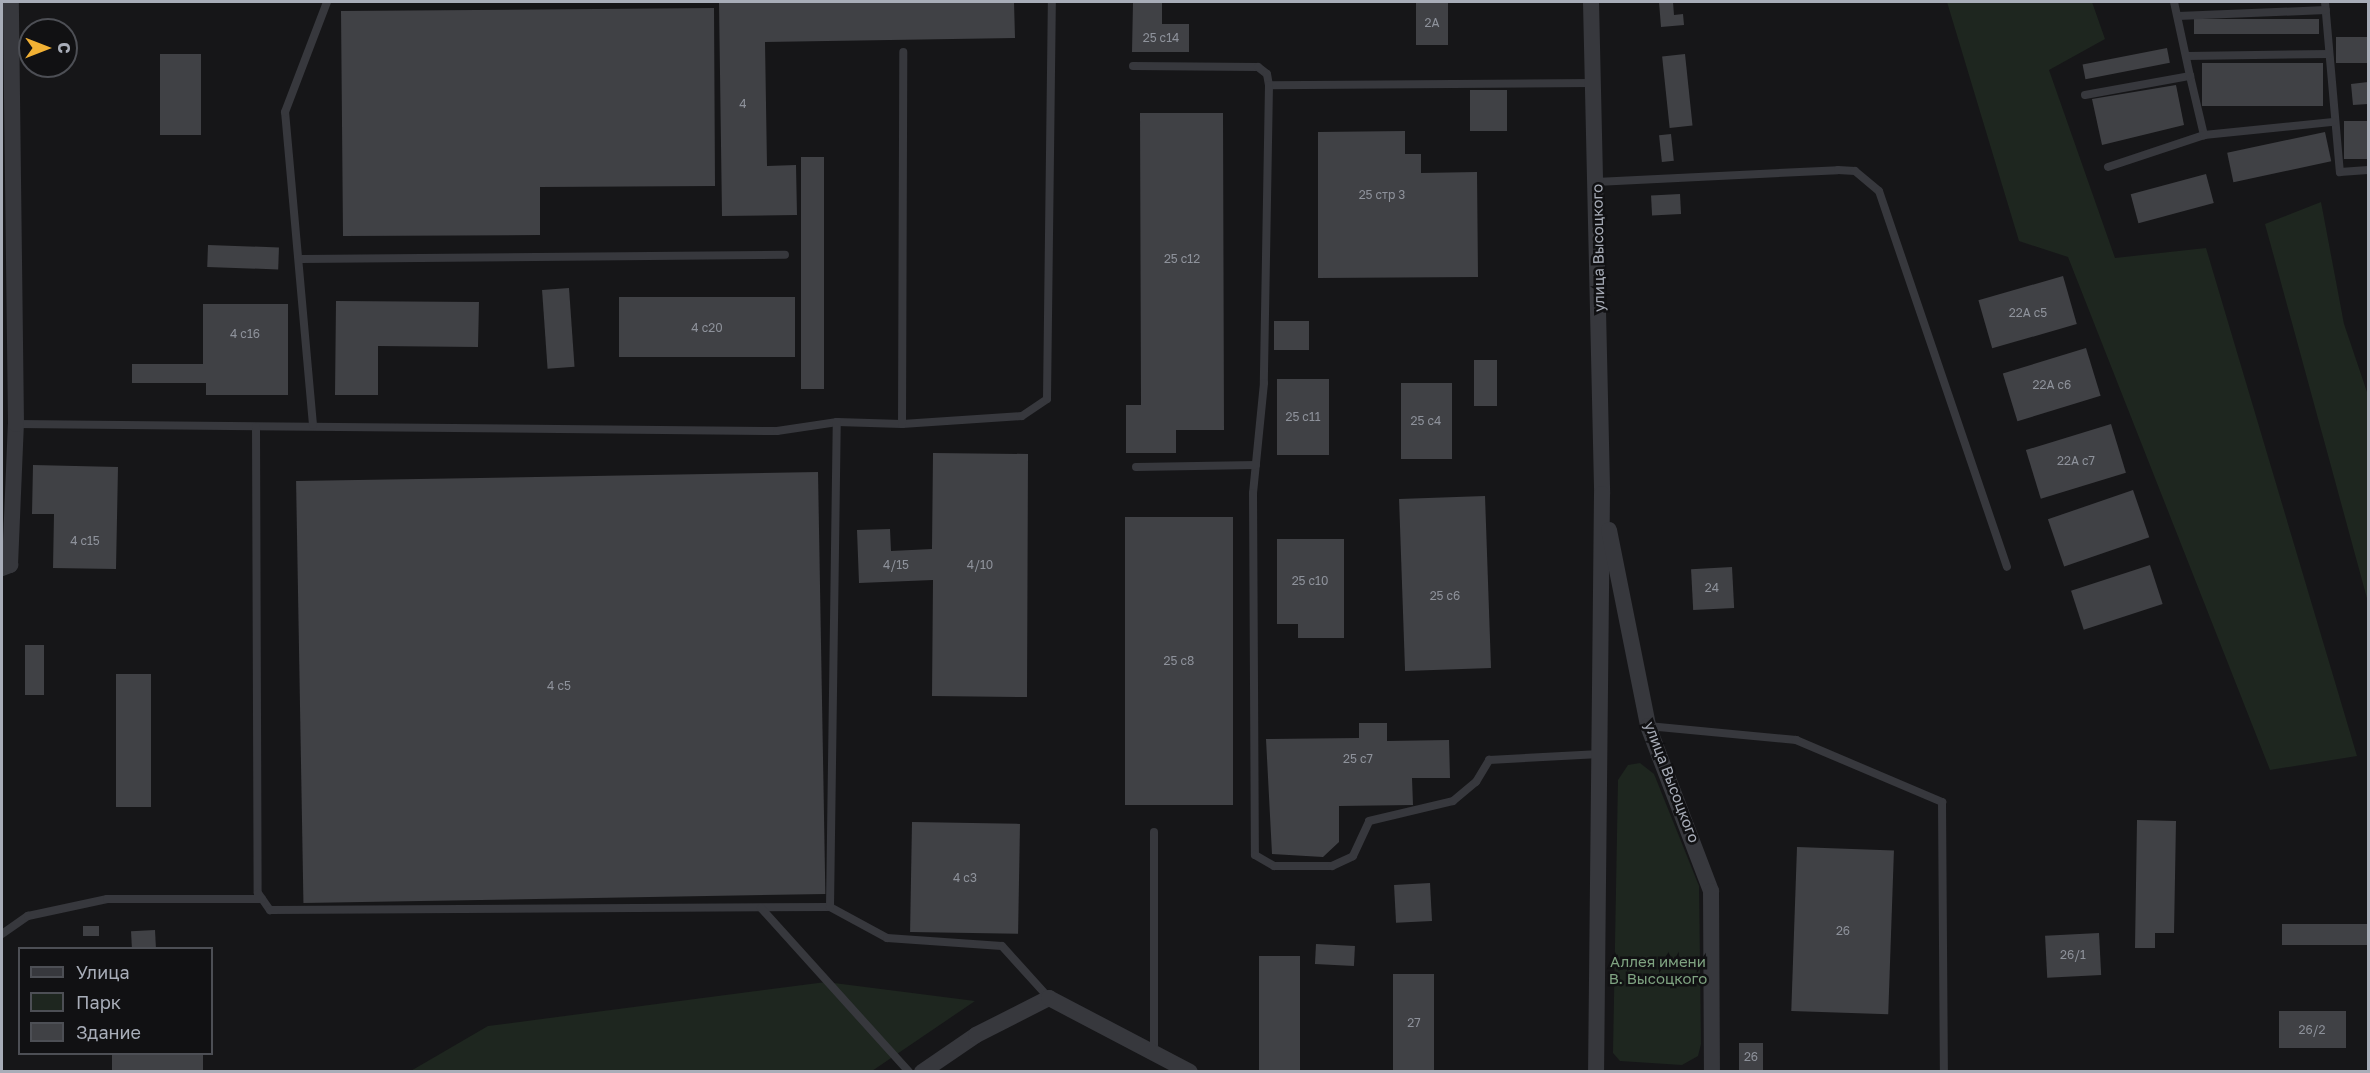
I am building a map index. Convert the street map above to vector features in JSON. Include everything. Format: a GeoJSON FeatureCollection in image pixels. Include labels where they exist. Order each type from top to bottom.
{"type":"FeatureCollection","features":[{"type":"Feature","properties":{"kind":"street"},"geometry":{"type":"LineString","coordinates":[[2,568],[10,565],[16,424],[11,2]]}},
{"type":"Feature","properties":{"kind":"street","name":"улица Высоцкого"},"geometry":{"type":"LineString","coordinates":[[1591,2],[1602,494],[1596,1071]]}},
{"type":"Feature","properties":{"kind":"street","name":"улица Высоцкого"},"geometry":{"type":"LineString","coordinates":[[1602,494],[1648,726],[1711,891],[1712,1071]]}},
{"type":"Feature","properties":{"kind":"street"},"geometry":{"type":"LineString","coordinates":[[922,1071],[976,1035],[1049,998],[1190,1071]]}},
{"type":"Feature","properties":{"kind":"lane"},"geometry":{"type":"LineString","coordinates":[[313,425],[301,259],[285,112],[327,2]]}},
{"type":"Feature","properties":{"kind":"lane"},"geometry":{"type":"LineString","coordinates":[[16,424],[777,431],[837,422],[902,424],[1023,416],[1047,399],[1052,2]]}},
{"type":"Feature","properties":{"kind":"lane"},"geometry":{"type":"LineString","coordinates":[[2174,2],[2204,135]]}},
{"type":"Feature","properties":{"kind":"lane"},"geometry":{"type":"LineString","coordinates":[[2178,16],[2325,6],[2333,122],[2340,172],[2368,170]]}},
{"type":"Feature","properties":{"kind":"lane"},"geometry":{"type":"LineString","coordinates":[[902,424],[903,52]]}},
{"type":"Feature","properties":{"kind":"lane"},"geometry":{"type":"LineString","coordinates":[[2187,56],[2329,54]]}},
{"type":"Feature","properties":{"kind":"lane"},"geometry":{"type":"LineString","coordinates":[[1133,66],[1258,67],[1268,74],[1264,383],[1256,465],[1254,841],[1264,864],[1345,862],[1360,846],[1369,821],[1453,801],[1489,760],[1600,754]]}},
{"type":"Feature","properties":{"kind":"lane"},"geometry":{"type":"LineString","coordinates":[[2085,94],[2190,76]]}},
{"type":"Feature","properties":{"kind":"lane"},"geometry":{"type":"LineString","coordinates":[[1269,85],[1593,83]]}},
{"type":"Feature","properties":{"kind":"lane"},"geometry":{"type":"LineString","coordinates":[[2108,167],[2204,135],[2333,122]]}},
{"type":"Feature","properties":{"kind":"lane"},"geometry":{"type":"LineString","coordinates":[[1596,182],[1838,170],[1855,171],[1879,191],[2007,567]]}},
{"type":"Feature","properties":{"kind":"lane"},"geometry":{"type":"LineString","coordinates":[[301,259],[784,255]]}},
{"type":"Feature","properties":{"kind":"lane"},"geometry":{"type":"LineString","coordinates":[[830,907],[837,422]]}},
{"type":"Feature","properties":{"kind":"lane"},"geometry":{"type":"LineString","coordinates":[[256,427],[262,899],[270,910],[287,913],[830,907],[886,938],[1002,946],[1049,998]]}},
{"type":"Feature","properties":{"kind":"lane"},"geometry":{"type":"LineString","coordinates":[[1136,467],[1256,465]]}},
{"type":"Feature","properties":{"kind":"lane"},"geometry":{"type":"LineString","coordinates":[[1648,726],[1796,740],[1942,802],[1944,1071]]}},
{"type":"Feature","properties":{"kind":"lane"},"geometry":{"type":"LineString","coordinates":[[1154,832],[1154,1051]]}},
{"type":"Feature","properties":{"kind":"lane"},"geometry":{"type":"LineString","coordinates":[[2,933],[28,915],[107,899],[262,899]]}},
{"type":"Feature","properties":{"kind":"lane"},"geometry":{"type":"LineString","coordinates":[[761,908],[909,1071]]}},
{"type":"Feature","properties":{"kind":"green space"},"geometry":{"type":"Polygon","coordinates":[[[1947,2],[2092,2],[2105,39],[2049,70],[2115,258],[2206,248],[2357,756],[2270,770],[2068,257],[2019,241],[1947,2]]]}},
{"type":"Feature","properties":{"kind":"green space"},"geometry":{"type":"Polygon","coordinates":[[[2321,202],[2344,324],[2368,395],[2368,602],[2265,224],[2321,202]]]}},
{"type":"Feature","properties":{"kind":"green space","name":"Аллея имени В. Высоцкого"},"geometry":{"type":"Polygon","coordinates":[[[1640,763],[1654,774],[1699,886],[1701,1044],[1698,1056],[1682,1065],[1620,1061],[1613,1053],[1618,780],[1628,765],[1640,763]]]}},
{"type":"Feature","properties":{"kind":"green space"},"geometry":{"type":"Polygon","coordinates":[[[826,982],[975,1001],[872,1071],[409,1072],[488,1026],[826,982]]]}},
{"type":"Feature","properties":{"kind":"building"},"geometry":{"type":"Polygon","coordinates":[[[719,2],[1014,2],[1015,38],[765,42],[767,166],[796,165],[797,215],[722,216],[719,2]]]}},
{"type":"Feature","properties":{"kind":"building"},"geometry":{"type":"Polygon","coordinates":[[[1133,2],[1162,2],[1162,24],[1189,24],[1189,52],[1132,52],[1133,2]]]}},
{"type":"Feature","properties":{"kind":"building"},"geometry":{"type":"Polygon","coordinates":[[[1416,2],[1448,2],[1448,45],[1416,45],[1416,2]]]}},
{"type":"Feature","properties":{"kind":"building"},"geometry":{"type":"Polygon","coordinates":[[[1659,2],[1673,2],[1674,15],[1683,14],[1684,25],[1661,27],[1659,2]]]}},
{"type":"Feature","properties":{"kind":"building"},"geometry":{"type":"Polygon","coordinates":[[[714,8],[715,186],[540,187],[540,235],[343,236],[341,11],[714,8]]]}},
{"type":"Feature","properties":{"kind":"building"},"geometry":{"type":"Polygon","coordinates":[[[2194,19],[2319,19],[2319,34],[2194,34],[2194,19]]]}},
{"type":"Feature","properties":{"kind":"building"},"geometry":{"type":"Polygon","coordinates":[[[2336,37],[2368,37],[2368,63],[2336,63],[2336,37]]]}},
{"type":"Feature","properties":{"kind":"building"},"geometry":{"type":"Polygon","coordinates":[[[2167,48],[2170,63],[2085,79],[2083,64],[2167,48]]]}},
{"type":"Feature","properties":{"kind":"building"},"geometry":{"type":"Polygon","coordinates":[[[160,54],[201,54],[201,135],[160,135],[160,54]]]}},
{"type":"Feature","properties":{"kind":"building"},"geometry":{"type":"Polygon","coordinates":[[[1685,54],[1693,126],[1670,128],[1662,56],[1685,54]]]}},
{"type":"Feature","properties":{"kind":"building"},"geometry":{"type":"Polygon","coordinates":[[[2202,63],[2323,63],[2323,106],[2202,106],[2202,63]]]}},
{"type":"Feature","properties":{"kind":"building"},"geometry":{"type":"Polygon","coordinates":[[[2368,82],[2368,104],[2353,105],[2351,84],[2368,82]]]}},
{"type":"Feature","properties":{"kind":"building"},"geometry":{"type":"Polygon","coordinates":[[[2176,85],[2184,125],[2102,145],[2092,99],[2176,85]]]}},
{"type":"Feature","properties":{"kind":"building"},"geometry":{"type":"Polygon","coordinates":[[[1470,90],[1507,90],[1507,131],[1470,131],[1470,90]]]}},
{"type":"Feature","properties":{"kind":"building"},"geometry":{"type":"Polygon","coordinates":[[[1140,113],[1223,113],[1224,430],[1176,430],[1176,453],[1126,453],[1126,405],[1141,405],[1140,113]]]}},
{"type":"Feature","properties":{"kind":"building"},"geometry":{"type":"Polygon","coordinates":[[[2344,121],[2368,121],[2368,159],[2344,159],[2344,121]]]}},
{"type":"Feature","properties":{"kind":"building"},"geometry":{"type":"Polygon","coordinates":[[[1405,131],[1405,154],[1421,154],[1421,173],[1477,172],[1478,277],[1318,278],[1318,132],[1405,131]]]}},
{"type":"Feature","properties":{"kind":"building"},"geometry":{"type":"Polygon","coordinates":[[[2325,132],[2331,161],[2233,182],[2227,153],[2325,132]]]}},
{"type":"Feature","properties":{"kind":"building"},"geometry":{"type":"Polygon","coordinates":[[[1671,134],[1674,161],[1662,162],[1659,135],[1671,134]]]}},
{"type":"Feature","properties":{"kind":"building"},"geometry":{"type":"Polygon","coordinates":[[[801,157],[824,157],[824,389],[801,389],[801,157]]]}},
{"type":"Feature","properties":{"kind":"building"},"geometry":{"type":"Polygon","coordinates":[[[2206,174],[2214,203],[2138,223],[2131,194],[2206,174]]]}},
{"type":"Feature","properties":{"kind":"building"},"geometry":{"type":"Polygon","coordinates":[[[1680,194],[1681,214],[1652,215],[1651,196],[1680,194]]]}},
{"type":"Feature","properties":{"kind":"building"},"geometry":{"type":"Polygon","coordinates":[[[208,245],[279,247],[278,269],[207,267],[208,245]]]}},
{"type":"Feature","properties":{"kind":"building"},"geometry":{"type":"Polygon","coordinates":[[[2063,276],[2077,324],[1992,348],[1978,300],[2063,276]]]}},
{"type":"Feature","properties":{"kind":"building"},"geometry":{"type":"Polygon","coordinates":[[[569,288],[575,367],[548,369],[542,290],[569,288]]]}},
{"type":"Feature","properties":{"kind":"building"},"geometry":{"type":"Polygon","coordinates":[[[619,297],[795,297],[795,357],[619,357],[619,297]]]}},
{"type":"Feature","properties":{"kind":"building"},"geometry":{"type":"Polygon","coordinates":[[[336,301],[479,302],[478,347],[378,346],[378,395],[335,395],[336,301]]]}},
{"type":"Feature","properties":{"kind":"building"},"geometry":{"type":"Polygon","coordinates":[[[203,304],[288,304],[288,395],[206,395],[206,383],[132,383],[132,364],[203,364],[203,304]]]}},
{"type":"Feature","properties":{"kind":"building"},"geometry":{"type":"Polygon","coordinates":[[[1274,321],[1309,321],[1309,350],[1274,350],[1274,321]]]}},
{"type":"Feature","properties":{"kind":"building"},"geometry":{"type":"Polygon","coordinates":[[[2086,348],[2101,396],[2017,421],[2003,373],[2086,348]]]}},
{"type":"Feature","properties":{"kind":"building"},"geometry":{"type":"Polygon","coordinates":[[[1474,360],[1497,360],[1497,406],[1474,406],[1474,360]]]}},
{"type":"Feature","properties":{"kind":"building"},"geometry":{"type":"Polygon","coordinates":[[[1277,379],[1329,379],[1329,455],[1277,455],[1277,379]]]}},
{"type":"Feature","properties":{"kind":"building"},"geometry":{"type":"Polygon","coordinates":[[[1401,383],[1452,383],[1452,459],[1401,459],[1401,383]]]}},
{"type":"Feature","properties":{"kind":"building"},"geometry":{"type":"Polygon","coordinates":[[[2111,424],[2126,473],[2041,499],[2026,450],[2111,424]]]}},
{"type":"Feature","properties":{"kind":"building"},"geometry":{"type":"Polygon","coordinates":[[[933,453],[1028,454],[1027,697],[932,696],[933,580],[859,583],[857,530],[890,529],[891,551],[932,549],[933,453]]]}},
{"type":"Feature","properties":{"kind":"building"},"geometry":{"type":"Polygon","coordinates":[[[33,465],[118,467],[116,569],[53,568],[54,514],[32,514],[33,465]]]}},
{"type":"Feature","properties":{"kind":"building"},"geometry":{"type":"Polygon","coordinates":[[[818,472],[825,894],[303,903],[296,481],[818,472]]]}},
{"type":"Feature","properties":{"kind":"building"},"geometry":{"type":"Polygon","coordinates":[[[2133,490],[2149,537],[2064,567],[2048,519],[2133,490]]]}},
{"type":"Feature","properties":{"kind":"building"},"geometry":{"type":"Polygon","coordinates":[[[1485,496],[1491,668],[1405,671],[1399,499],[1485,496]]]}},
{"type":"Feature","properties":{"kind":"building"},"geometry":{"type":"Polygon","coordinates":[[[1125,517],[1233,517],[1233,805],[1125,805],[1125,517]]]}},
{"type":"Feature","properties":{"kind":"building"},"geometry":{"type":"Polygon","coordinates":[[[1277,539],[1344,539],[1344,638],[1298,638],[1298,624],[1277,624],[1277,539]]]}},
{"type":"Feature","properties":{"kind":"building"},"geometry":{"type":"Polygon","coordinates":[[[2150,565],[2163,604],[2084,630],[2071,591],[2150,565]]]}},
{"type":"Feature","properties":{"kind":"building"},"geometry":{"type":"Polygon","coordinates":[[[1732,567],[1734,608],[1693,610],[1691,569],[1732,567]]]}},
{"type":"Feature","properties":{"kind":"building"},"geometry":{"type":"Polygon","coordinates":[[[25,645],[44,645],[44,695],[25,695],[25,645]]]}},
{"type":"Feature","properties":{"kind":"building"},"geometry":{"type":"Polygon","coordinates":[[[116,674],[151,674],[151,807],[116,807],[116,674]]]}},
{"type":"Feature","properties":{"kind":"building"},"geometry":{"type":"Polygon","coordinates":[[[1359,723],[1387,723],[1387,741],[1449,740],[1450,778],[1412,778],[1413,805],[1339,806],[1339,842],[1323,857],[1272,854],[1266,739],[1359,738],[1359,723]]]}},
{"type":"Feature","properties":{"kind":"building"},"geometry":{"type":"Polygon","coordinates":[[[2137,820],[2176,821],[2174,933],[2155,933],[2155,948],[2135,948],[2137,820]]]}},
{"type":"Feature","properties":{"kind":"building"},"geometry":{"type":"Polygon","coordinates":[[[912,822],[1020,824],[1018,934],[910,932],[912,822]]]}},
{"type":"Feature","properties":{"kind":"building"},"geometry":{"type":"Polygon","coordinates":[[[1797,847],[1894,850],[1888,1014],[1791,1011],[1797,847]]]}},
{"type":"Feature","properties":{"kind":"building"},"geometry":{"type":"Polygon","coordinates":[[[1430,883],[1432,921],[1396,923],[1394,885],[1430,883]]]}},
{"type":"Feature","properties":{"kind":"building"},"geometry":{"type":"Polygon","coordinates":[[[2282,924],[2368,924],[2368,945],[2282,945],[2282,924]]]}},
{"type":"Feature","properties":{"kind":"building"},"geometry":{"type":"Polygon","coordinates":[[[83,926],[99,926],[99,936],[83,936],[83,926]]]}},
{"type":"Feature","properties":{"kind":"building"},"geometry":{"type":"Polygon","coordinates":[[[155,930],[156,947],[132,947],[131,931],[155,930]]]}},
{"type":"Feature","properties":{"kind":"building"},"geometry":{"type":"Polygon","coordinates":[[[2099,933],[2101,975],[2047,978],[2045,936],[2099,933]]]}},
{"type":"Feature","properties":{"kind":"building"},"geometry":{"type":"Polygon","coordinates":[[[1316,944],[1355,946],[1354,966],[1315,964],[1316,944]]]}},
{"type":"Feature","properties":{"kind":"building"},"geometry":{"type":"Polygon","coordinates":[[[1259,956],[1300,956],[1300,1070],[1259,1070],[1259,956]]]}},
{"type":"Feature","properties":{"kind":"building"},"geometry":{"type":"Polygon","coordinates":[[[1393,974],[1434,974],[1434,1071],[1393,1071],[1393,974]]]}},
{"type":"Feature","properties":{"kind":"building"},"geometry":{"type":"Polygon","coordinates":[[[2279,1011],[2346,1011],[2346,1048],[2279,1048],[2279,1011]]]}},
{"type":"Feature","properties":{"kind":"building"},"geometry":{"type":"Polygon","coordinates":[[[1739,1043],[1763,1043],[1763,1071],[1739,1071],[1739,1043]]]}},
{"type":"Feature","properties":{"kind":"building"},"geometry":{"type":"Polygon","coordinates":[[[112,1055],[203,1055],[203,1071],[112,1071],[112,1055]]]}}]}
